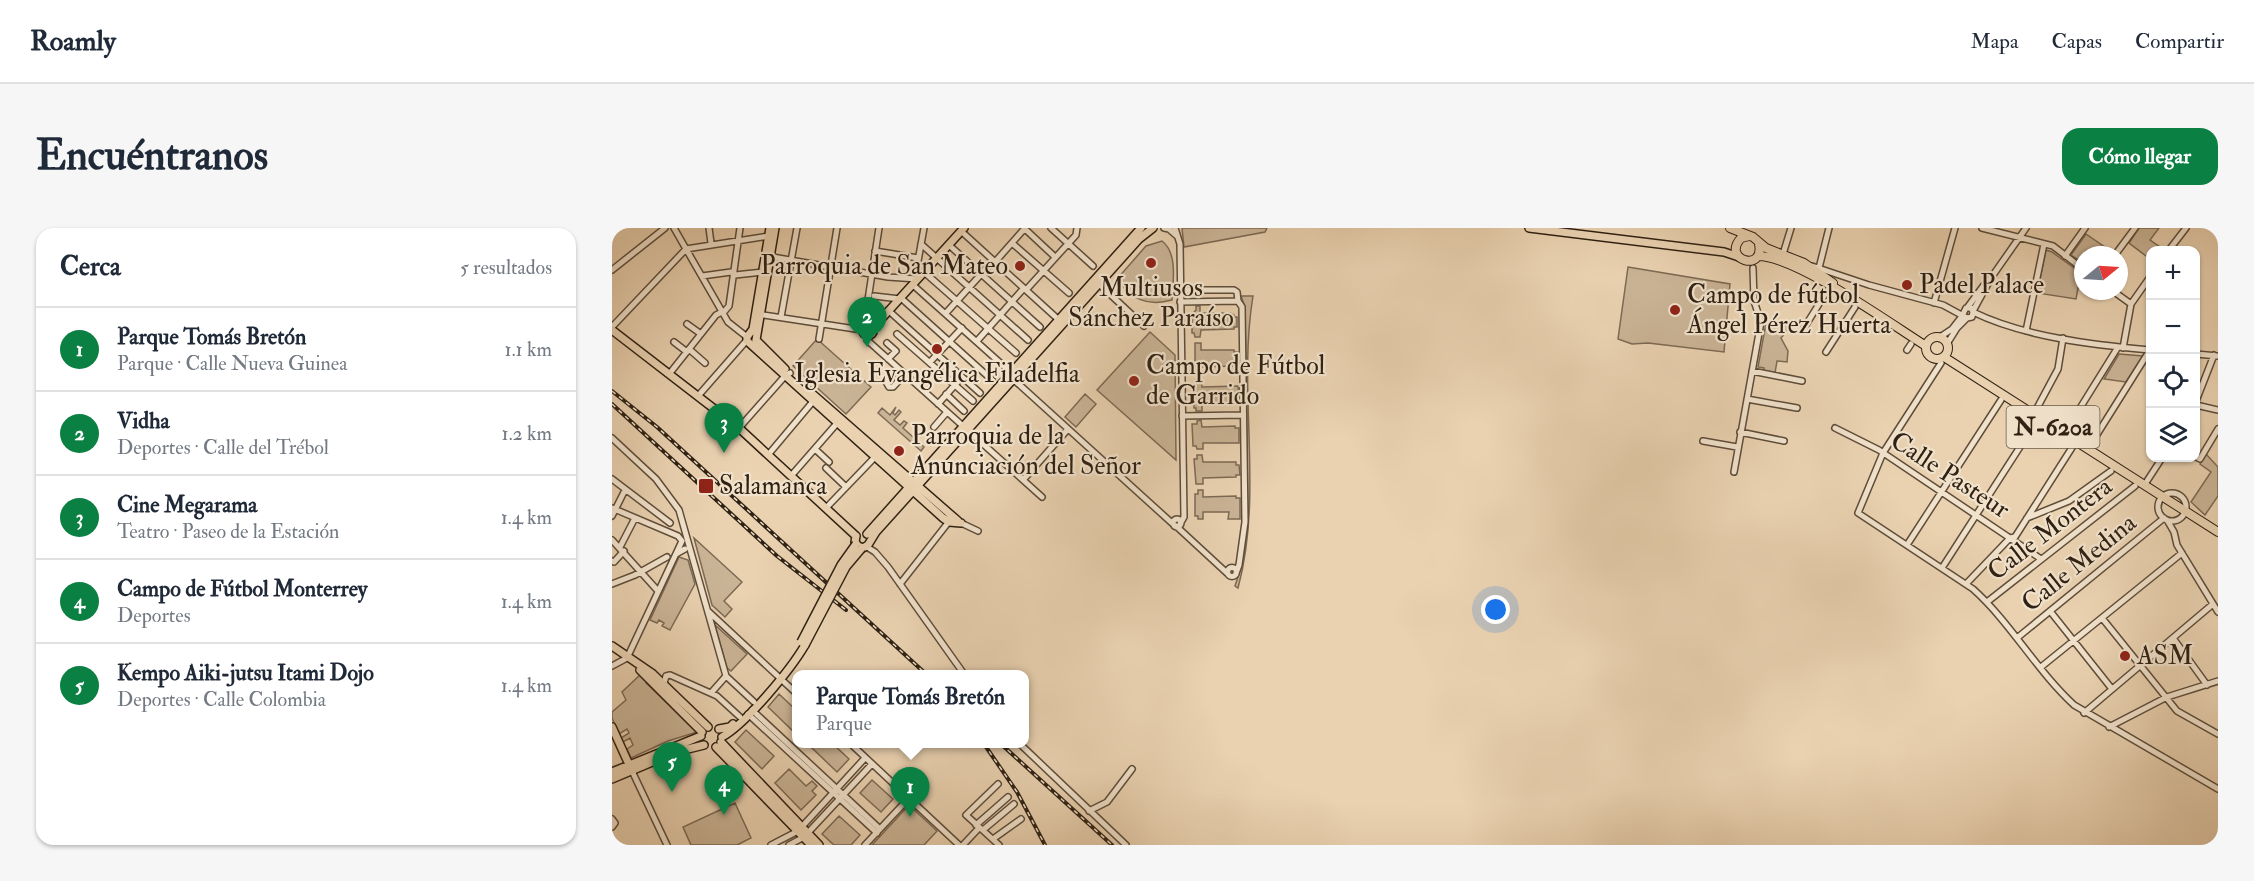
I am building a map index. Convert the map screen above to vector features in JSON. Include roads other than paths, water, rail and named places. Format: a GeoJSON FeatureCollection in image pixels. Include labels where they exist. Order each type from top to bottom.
{"type":"FeatureCollection","features":[{"type":"Feature","properties":{"kind":"highway"},"geometry":{"type":"LineString","coordinates":[[1724,228],[1734,235],[1739,257],[1754,261],[1777,259],[1800,269],[1926,346],[1930,357],[1942,360],[1947,353],[1947,344],[1940,338],[1934,338],[1926,346]]}},
{"type":"Feature","properties":{"kind":"highway"},"geometry":{"type":"LineString","coordinates":[[1730,228],[1808,266],[1875,314]]}},
{"type":"Feature","properties":{"kind":"highway"},"geometry":{"type":"LineString","coordinates":[[1737,244],[1749,236]]}},
{"type":"Feature","properties":{"kind":"highway"},"geometry":{"type":"LineString","coordinates":[[1754,261],[1760,244]]}},
{"type":"Feature","properties":{"kind":"highway","name":"N-620a"},"geometry":{"type":"LineString","coordinates":[[1942,360],[2218,532]]}},
{"type":"Feature","properties":{"kind":"main road"},"geometry":{"type":"LineString","coordinates":[[758,314],[763,272],[775,228]]}},
{"type":"Feature","properties":{"kind":"main road"},"geometry":{"type":"LineString","coordinates":[[612,772],[631,768],[676,752],[704,745],[708,747],[747,714],[780,678],[803,644],[841,565],[865,543],[1097,281],[1141,228]]}},
{"type":"Feature","properties":{"kind":"main road"},"geometry":{"type":"LineString","coordinates":[[1097,281],[1153,228]]}},
{"type":"Feature","properties":{"kind":"main road"},"geometry":{"type":"LineString","coordinates":[[1529,228],[1724,252],[1739,257]]}},
{"type":"Feature","properties":{"kind":"main road"},"geometry":{"type":"LineString","coordinates":[[865,333],[872,333],[873,328],[962,230]]}},
{"type":"Feature","properties":{"kind":"main road"},"geometry":{"type":"LineString","coordinates":[[769,232],[768,256],[758,314],[751,338],[788,375],[914,487],[951,519],[961,523]]}},
{"type":"Feature","properties":{"kind":"main road"},"geometry":{"type":"LineString","coordinates":[[1724,252],[1737,244]]}},
{"type":"Feature","properties":{"kind":"main road"},"geometry":{"type":"LineString","coordinates":[[612,328],[739,428],[865,543]]}},
{"type":"Feature","properties":{"kind":"main road"},"geometry":{"type":"LineString","coordinates":[[839,420],[876,456],[914,487]]}},
{"type":"Feature","properties":{"kind":"main road"},"geometry":{"type":"LineString","coordinates":[[612,646],[664,683],[704,732],[704,745]]}},
{"type":"Feature","properties":{"kind":"main road"},"geometry":{"type":"LineString","coordinates":[[631,659],[704,732],[720,739],[803,832],[819,845]]}},
{"type":"Feature","properties":{"kind":"main road"},"geometry":{"type":"LineString","coordinates":[[747,714],[754,702],[780,678]]}},
{"type":"Feature","properties":{"kind":"main road"},"geometry":{"type":"LineString","coordinates":[[612,727],[631,768]]}},
{"type":"Feature","properties":{"kind":"main road"},"geometry":{"type":"LineString","coordinates":[[612,779],[704,732]]}},
{"type":"Feature","properties":{"kind":"main road"},"geometry":{"type":"LineString","coordinates":[[803,832],[811,845]]}},
{"type":"Feature","properties":{"kind":"street"},"geometry":{"type":"LineString","coordinates":[[612,270],[665,228]]}},
{"type":"Feature","properties":{"kind":"street"},"geometry":{"type":"LineString","coordinates":[[674,228],[728,322],[751,338],[698,396]]}},
{"type":"Feature","properties":{"kind":"street"},"geometry":{"type":"LineString","coordinates":[[709,228],[711,243]]}},
{"type":"Feature","properties":{"kind":"street"},"geometry":{"type":"LineString","coordinates":[[669,373],[716,315],[729,306],[740,228]]}},
{"type":"Feature","properties":{"kind":"street"},"geometry":{"type":"LineString","coordinates":[[781,317],[797,228]]}},
{"type":"Feature","properties":{"kind":"street"},"geometry":{"type":"LineString","coordinates":[[819,339],[837,228]]}},
{"type":"Feature","properties":{"kind":"street"},"geometry":{"type":"LineString","coordinates":[[879,228],[871,273],[865,333],[867,340],[1042,497]]}},
{"type":"Feature","properties":{"kind":"street"},"geometry":{"type":"LineString","coordinates":[[924,228],[918,258],[917,280],[946,314],[1068,429],[1163,515],[1178,522],[1188,537],[1230,572],[1240,561],[1245,522],[1242,307],[1238,301],[1238,293],[1234,290],[1180,291]]}},
{"type":"Feature","properties":{"kind":"street"},"geometry":{"type":"LineString","coordinates":[[1051,228],[1093,266]]}},
{"type":"Feature","properties":{"kind":"street"},"geometry":{"type":"LineString","coordinates":[[976,341],[1044,271],[1076,235],[1077,228]]}},
{"type":"Feature","properties":{"kind":"street"},"geometry":{"type":"LineString","coordinates":[[1164,228],[1179,237]]}},
{"type":"Feature","properties":{"kind":"street"},"geometry":{"type":"LineString","coordinates":[[1175,228],[1179,237],[1183,507],[1178,522]]}},
{"type":"Feature","properties":{"kind":"street"},"geometry":{"type":"LineString","coordinates":[[1783,254],[1791,228]]}},
{"type":"Feature","properties":{"kind":"street"},"geometry":{"type":"LineString","coordinates":[[1819,268],[1829,228]]}},
{"type":"Feature","properties":{"kind":"street"},"geometry":{"type":"LineString","coordinates":[[1934,303],[1955,228]]}},
{"type":"Feature","properties":{"kind":"street"},"geometry":{"type":"LineString","coordinates":[[1982,228],[2053,246],[2074,262]]}},
{"type":"Feature","properties":{"kind":"street"},"geometry":{"type":"LineString","coordinates":[[1947,344],[2026,228]]}},
{"type":"Feature","properties":{"kind":"street"},"geometry":{"type":"LineString","coordinates":[[2065,256],[2085,228]]}},
{"type":"Feature","properties":{"kind":"street"},"geometry":{"type":"LineString","coordinates":[[2122,246],[2135,228]]}},
{"type":"Feature","properties":{"kind":"street"},"geometry":{"type":"LineString","coordinates":[[2172,246],[2186,228]]}},
{"type":"Feature","properties":{"kind":"street"},"geometry":{"type":"LineString","coordinates":[[946,314],[1025,229],[1055,257]]}},
{"type":"Feature","properties":{"kind":"street"},"geometry":{"type":"LineString","coordinates":[[962,230],[1061,321]]}},
{"type":"Feature","properties":{"kind":"street"},"geometry":{"type":"LineString","coordinates":[[612,328],[686,249],[769,232]]}},
{"type":"Feature","properties":{"kind":"street"},"geometry":{"type":"LineString","coordinates":[[1012,243],[1069,293]]}},
{"type":"Feature","properties":{"kind":"street"},"geometry":{"type":"LineString","coordinates":[[921,244],[1028,340]]}},
{"type":"Feature","properties":{"kind":"street"},"geometry":{"type":"LineString","coordinates":[[2026,331],[2044,244]]}},
{"type":"Feature","properties":{"kind":"street"},"geometry":{"type":"LineString","coordinates":[[949,245],[1040,327]]}},
{"type":"Feature","properties":{"kind":"street"},"geometry":{"type":"LineString","coordinates":[[875,250],[918,258]]}},
{"type":"Feature","properties":{"kind":"street"},"geometry":{"type":"LineString","coordinates":[[768,256],[917,280],[957,301],[1016,353]]}},
{"type":"Feature","properties":{"kind":"street"},"geometry":{"type":"LineString","coordinates":[[1734,472],[1761,322],[1754,302],[1754,261]]}},
{"type":"Feature","properties":{"kind":"street"},"geometry":{"type":"LineString","coordinates":[[1808,266],[2026,331],[2146,350]]}},
{"type":"Feature","properties":{"kind":"street"},"geometry":{"type":"LineString","coordinates":[[702,276],[733,272],[735,275],[763,272]]}},
{"type":"Feature","properties":{"kind":"street"},"geometry":{"type":"LineString","coordinates":[[903,279],[917,280]]}},
{"type":"Feature","properties":{"kind":"street"},"geometry":{"type":"LineString","coordinates":[[1097,281],[1144,326]]}},
{"type":"Feature","properties":{"kind":"street"},"geometry":{"type":"LineString","coordinates":[[2067,429],[2120,347],[2131,304],[2146,284]]}},
{"type":"Feature","properties":{"kind":"street"},"geometry":{"type":"LineString","coordinates":[[1804,328],[1829,288]]}},
{"type":"Feature","properties":{"kind":"street"},"geometry":{"type":"LineString","coordinates":[[874,296],[900,299],[992,380]]}},
{"type":"Feature","properties":{"kind":"street"},"geometry":{"type":"LineString","coordinates":[[889,298],[892,308],[912,332],[980,393]]}},
{"type":"Feature","properties":{"kind":"street"},"geometry":{"type":"LineString","coordinates":[[2125,300],[2131,304]]}},
{"type":"Feature","properties":{"kind":"street"},"geometry":{"type":"LineString","coordinates":[[1180,302],[1238,301]]}},
{"type":"Feature","properties":{"kind":"street"},"geometry":{"type":"LineString","coordinates":[[1943,305],[1968,313]]}},
{"type":"Feature","properties":{"kind":"street"},"geometry":{"type":"LineString","coordinates":[[1826,352],[1855,307]]}},
{"type":"Feature","properties":{"kind":"street"},"geometry":{"type":"LineString","coordinates":[[1954,310],[1958,322]]}},
{"type":"Feature","properties":{"kind":"street"},"geometry":{"type":"LineString","coordinates":[[1940,338],[1968,313]]}},
{"type":"Feature","properties":{"kind":"street"},"geometry":{"type":"LineString","coordinates":[[758,314],[865,333]]}},
{"type":"Feature","properties":{"kind":"street"},"geometry":{"type":"LineString","coordinates":[[687,324],[700,334]]}},
{"type":"Feature","properties":{"kind":"street"},"geometry":{"type":"LineString","coordinates":[[930,362],[962,328]]}},
{"type":"Feature","properties":{"kind":"street"},"geometry":{"type":"LineString","coordinates":[[905,340],[912,332]]}},
{"type":"Feature","properties":{"kind":"street"},"geometry":{"type":"LineString","coordinates":[[897,334],[973,401]]}},
{"type":"Feature","properties":{"kind":"street"},"geometry":{"type":"LineString","coordinates":[[2036,410],[2058,369],[2063,338]]}},
{"type":"Feature","properties":{"kind":"street"},"geometry":{"type":"LineString","coordinates":[[674,342],[705,363]]}},
{"type":"Feature","properties":{"kind":"street"},"geometry":{"type":"LineString","coordinates":[[887,343],[896,351],[888,359]]}},
{"type":"Feature","properties":{"kind":"street"},"geometry":{"type":"LineString","coordinates":[[1907,350],[1911,344]]}},
{"type":"Feature","properties":{"kind":"street"},"geometry":{"type":"LineString","coordinates":[[2091,444],[2147,354]]}},
{"type":"Feature","properties":{"kind":"street"},"geometry":{"type":"LineString","coordinates":[[2200,354],[2216,356],[2200,394]]}},
{"type":"Feature","properties":{"kind":"street"},"geometry":{"type":"LineString","coordinates":[[1942,360],[1883,453],[1858,513],[1966,584],[1987,602],[2066,697],[2084,712],[2218,789]]}},
{"type":"Feature","properties":{"kind":"street"},"geometry":{"type":"LineString","coordinates":[[898,368],[886,382],[889,387],[893,387],[905,374]]}},
{"type":"Feature","properties":{"kind":"street"},"geometry":{"type":"LineString","coordinates":[[1752,372],[1802,381]]}},
{"type":"Feature","properties":{"kind":"street"},"geometry":{"type":"LineString","coordinates":[[739,428],[788,375]]}},
{"type":"Feature","properties":{"kind":"street"},"geometry":{"type":"LineString","coordinates":[[938,404],[962,377]]}},
{"type":"Feature","properties":{"kind":"street"},"geometry":{"type":"LineString","coordinates":[[946,394],[964,411]]}},
{"type":"Feature","properties":{"kind":"street"},"geometry":{"type":"LineString","coordinates":[[768,455],[815,399]]}},
{"type":"Feature","properties":{"kind":"street"},"geometry":{"type":"LineString","coordinates":[[1747,399],[1797,408]]}},
{"type":"Feature","properties":{"kind":"street"},"geometry":{"type":"LineString","coordinates":[[1907,545],[2001,400]]}},
{"type":"Feature","properties":{"kind":"street"},"geometry":{"type":"LineString","coordinates":[[2200,404],[2218,410]]}},
{"type":"Feature","properties":{"kind":"street"},"geometry":{"type":"LineString","coordinates":[[934,427],[947,412]]}},
{"type":"Feature","properties":{"kind":"street"},"geometry":{"type":"LineString","coordinates":[[1182,416],[1244,415]]}},
{"type":"Feature","properties":{"kind":"street"},"geometry":{"type":"LineString","coordinates":[[791,476],[839,420]]}},
{"type":"Feature","properties":{"kind":"street"},"geometry":{"type":"LineString","coordinates":[[1942,568],[2036,422]]}},
{"type":"Feature","properties":{"kind":"street","name":"Calle Pasteur"},"geometry":{"type":"LineString","coordinates":[[1835,428],[1883,453],[2041,559]]}},
{"type":"Feature","properties":{"kind":"street"},"geometry":{"type":"LineString","coordinates":[[1023,480],[1068,429]]}},
{"type":"Feature","properties":{"kind":"street"},"geometry":{"type":"LineString","coordinates":[[2200,459],[2218,429]]}},
{"type":"Feature","properties":{"kind":"street"},"geometry":{"type":"LineString","coordinates":[[1740,432],[1784,441]]}},
{"type":"Feature","properties":{"kind":"street"},"geometry":{"type":"LineString","coordinates":[[612,438],[665,488],[679,510],[688,550],[708,610],[726,676],[754,702]]}},
{"type":"Feature","properties":{"kind":"street"},"geometry":{"type":"LineString","coordinates":[[1703,441],[1737,447]]}},
{"type":"Feature","properties":{"kind":"street"},"geometry":{"type":"LineString","coordinates":[[1966,584],[2010,538],[2014,537],[2073,446]]}},
{"type":"Feature","properties":{"kind":"street"},"geometry":{"type":"LineString","coordinates":[[815,449],[829,462]]}},
{"type":"Feature","properties":{"kind":"street"},"geometry":{"type":"LineString","coordinates":[[826,508],[876,456]]}},
{"type":"Feature","properties":{"kind":"street"},"geometry":{"type":"LineString","coordinates":[[2147,481],[2159,462]]}},
{"type":"Feature","properties":{"kind":"street"},"geometry":{"type":"LineString","coordinates":[[826,468],[846,487]]}},
{"type":"Feature","properties":{"kind":"street"},"geometry":{"type":"LineString","coordinates":[[2026,518],[2069,501],[2111,471]]}},
{"type":"Feature","properties":{"kind":"street"},"geometry":{"type":"LineString","coordinates":[[612,479],[670,523]]}},
{"type":"Feature","properties":{"kind":"street","name":"Calle Montera"},"geometry":{"type":"LineString","coordinates":[[1987,602],[2087,526],[2135,486]]}},
{"type":"Feature","properties":{"kind":"street"},"geometry":{"type":"LineString","coordinates":[[612,516],[613,509],[625,490]]}},
{"type":"Feature","properties":{"kind":"street"},"geometry":{"type":"LineString","coordinates":[[2162,497],[2158,511],[2174,532],[2177,545],[2218,612]]}},
{"type":"Feature","properties":{"kind":"street"},"geometry":{"type":"LineString","coordinates":[[613,509],[685,539]]}},
{"type":"Feature","properties":{"kind":"street"},"geometry":{"type":"LineString","coordinates":[[2174,532],[2179,519],[2185,512]]}},
{"type":"Feature","properties":{"kind":"street"},"geometry":{"type":"LineString","coordinates":[[613,562],[622,549],[635,518]]}},
{"type":"Feature","properties":{"kind":"street"},"geometry":{"type":"LineString","coordinates":[[900,584],[951,519]]}},
{"type":"Feature","properties":{"kind":"street"},"geometry":{"type":"LineString","coordinates":[[2166,519],[2179,519]]}},
{"type":"Feature","properties":{"kind":"street","name":"Calle Medina"},"geometry":{"type":"LineString","coordinates":[[2017,638],[2166,519]]}},
{"type":"Feature","properties":{"kind":"street"},"geometry":{"type":"LineString","coordinates":[[961,523],[978,531]]}},
{"type":"Feature","properties":{"kind":"street"},"geometry":{"type":"LineString","coordinates":[[612,666],[631,659],[658,591],[685,539]]}},
{"type":"Feature","properties":{"kind":"street"},"geometry":{"type":"LineString","coordinates":[[612,540],[658,591]]}},
{"type":"Feature","properties":{"kind":"street"},"geometry":{"type":"LineString","coordinates":[[865,543],[900,584],[960,670]]}},
{"type":"Feature","properties":{"kind":"street"},"geometry":{"type":"LineString","coordinates":[[676,554],[688,550]]}},
{"type":"Feature","properties":{"kind":"street"},"geometry":{"type":"LineString","coordinates":[[2041,667],[2182,553]]}},
{"type":"Feature","properties":{"kind":"street"},"geometry":{"type":"LineString","coordinates":[[612,584],[641,572],[667,557]]}},
{"type":"Feature","properties":{"kind":"street"},"geometry":{"type":"LineString","coordinates":[[2084,712],[2213,604]]}},
{"type":"Feature","properties":{"kind":"street"},"geometry":{"type":"LineString","coordinates":[[708,610],[792,689]]}},
{"type":"Feature","properties":{"kind":"street"},"geometry":{"type":"LineString","coordinates":[[2050,611],[2112,689]]}},
{"type":"Feature","properties":{"kind":"street"},"geometry":{"type":"LineString","coordinates":[[2102,618],[2177,711],[2218,734]]}},
{"type":"Feature","properties":{"kind":"street"},"geometry":{"type":"LineString","coordinates":[[711,622],[718,620]]}},
{"type":"Feature","properties":{"kind":"street"},"geometry":{"type":"LineString","coordinates":[[2173,638],[2207,685]]}},
{"type":"Feature","properties":{"kind":"street"},"geometry":{"type":"LineString","coordinates":[[664,683],[666,676],[670,675],[711,693],[747,714],[878,831]]}},
{"type":"Feature","properties":{"kind":"street"},"geometry":{"type":"LineString","coordinates":[[711,693],[726,676]]}},
{"type":"Feature","properties":{"kind":"street"},"geometry":{"type":"LineString","coordinates":[[2109,727],[2167,697],[2218,681]]}},
{"type":"Feature","properties":{"kind":"street"},"geometry":{"type":"LineString","coordinates":[[855,748],[961,845],[1008,797]]}},
{"type":"Feature","properties":{"kind":"street"},"geometry":{"type":"LineString","coordinates":[[1024,748],[1126,845]]}},
{"type":"Feature","properties":{"kind":"street"},"geometry":{"type":"LineString","coordinates":[[771,845],[803,832],[835,791],[865,758]]}},
{"type":"Feature","properties":{"kind":"street"},"geometry":{"type":"LineString","coordinates":[[789,845],[841,797],[872,764]]}},
{"type":"Feature","properties":{"kind":"street"},"geometry":{"type":"LineString","coordinates":[[631,768],[667,845]]}},
{"type":"Feature","properties":{"kind":"street"},"geometry":{"type":"LineString","coordinates":[[1089,811],[1107,802],[1132,769]]}},
{"type":"Feature","properties":{"kind":"street"},"geometry":{"type":"LineString","coordinates":[[998,783],[966,815],[999,845]]}},
{"type":"Feature","properties":{"kind":"street"},"geometry":{"type":"LineString","coordinates":[[865,845],[909,798]]}},
{"type":"Feature","properties":{"kind":"street"},"geometry":{"type":"LineString","coordinates":[[980,828],[1014,804]]}},
{"type":"Feature","properties":{"kind":"street"},"geometry":{"type":"LineString","coordinates":[[612,819],[615,823],[612,827]]}},
{"type":"Feature","properties":{"kind":"street"},"geometry":{"type":"LineString","coordinates":[[993,839],[1021,819]]}},
{"type":"Feature","properties":{"kind":"railway"},"geometry":{"type":"LineString","coordinates":[[612,391],[657,427],[922,670]]}},
{"type":"Feature","properties":{"kind":"railway"},"geometry":{"type":"LineString","coordinates":[[612,404],[777,556],[846,610]]}},
{"type":"Feature","properties":{"kind":"railway"},"geometry":{"type":"LineString","coordinates":[[987,748],[1017,792],[1045,845]]}},
{"type":"Feature","properties":{"kind":"railway"},"geometry":{"type":"LineString","coordinates":[[1005,748],[1112,845]]}},
{"type":"Feature","properties":{"kind":"place","name":"Multiusos Sánchez Paraíso"},"geometry":{"type":"Point","coordinates":[1151,263]}},
{"type":"Feature","properties":{"kind":"place","name":"Parroquia de San Mateo"},"geometry":{"type":"Point","coordinates":[1020,266]}},
{"type":"Feature","properties":{"kind":"place","name":"Padel Palace"},"geometry":{"type":"Point","coordinates":[1907,285]}},
{"type":"Feature","properties":{"kind":"place","name":"Campo de fútbol Ángel Pérez Huerta"},"geometry":{"type":"Point","coordinates":[1675,310]}},
{"type":"Feature","properties":{"kind":"place","name":"Vidha"},"geometry":{"type":"Point","coordinates":[867,347]}},
{"type":"Feature","properties":{"kind":"place","name":"Iglesia Evangélica Filadelfia"},"geometry":{"type":"Point","coordinates":[937,349]}},
{"type":"Feature","properties":{"kind":"place","name":"Campo de Fútbol de Garrido"},"geometry":{"type":"Point","coordinates":[1134,381]}},
{"type":"Feature","properties":{"kind":"place","name":"Parroquia de la Anunciación del Señor"},"geometry":{"type":"Point","coordinates":[899,451]}},
{"type":"Feature","properties":{"kind":"place","name":"Cine Megarama"},"geometry":{"type":"Point","coordinates":[724,453]}},
{"type":"Feature","properties":{"kind":"place","name":"Salamanca"},"geometry":{"type":"Point","coordinates":[706,486]}},
{"type":"Feature","properties":{"kind":"place","name":"ASM"},"geometry":{"type":"Point","coordinates":[2125,656]}},
{"type":"Feature","properties":{"kind":"place","name":"Kempo Aiki-jutsu Itami Dojo"},"geometry":{"type":"Point","coordinates":[672,792]}},
{"type":"Feature","properties":{"kind":"place","name":"Campo de Fútbol Monterrey"},"geometry":{"type":"Point","coordinates":[724,815]}},
{"type":"Feature","properties":{"kind":"place","name":"Parque Tomás Bretón"},"geometry":{"type":"Point","coordinates":[910,817]}}]}
